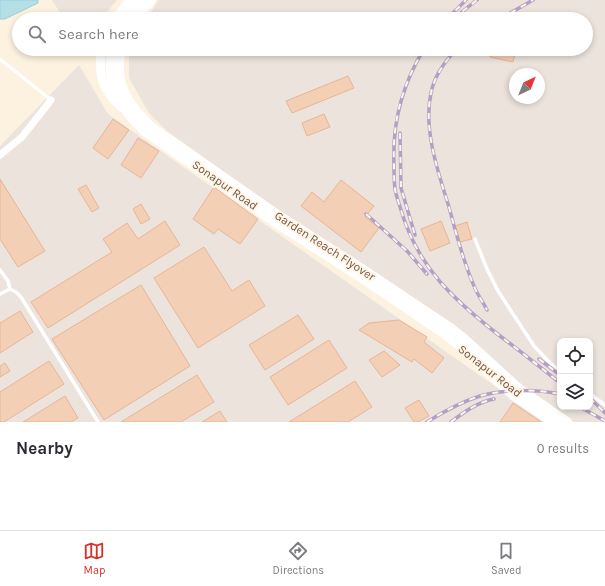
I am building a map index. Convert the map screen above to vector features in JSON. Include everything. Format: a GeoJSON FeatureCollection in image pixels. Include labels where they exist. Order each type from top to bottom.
{"type":"FeatureCollection","features":[{"type":"Feature","properties":{"kind":"main road"},"geometry":{"type":"LineString","coordinates":[[132,12],[141,0]]}},
{"type":"Feature","properties":{"kind":"main road"},"geometry":{"type":"LineString","coordinates":[[142,12],[151,0]]}},
{"type":"Feature","properties":{"kind":"main road","name":"Garden Reach Flyover"},"geometry":{"type":"LineString","coordinates":[[112,56],[111,69],[116,93],[128,114],[146,132],[275,222],[364,279],[445,334],[458,344],[513,395],[553,422]]}},
{"type":"Feature","properties":{"kind":"main road","name":"Garden Reach Flyover"},"geometry":{"type":"LineString","coordinates":[[120,56],[119,69],[123,90],[134,109],[151,126],[279,216],[450,328],[518,388],[567,422]]}},
{"type":"Feature","properties":{"kind":"street"},"geometry":{"type":"LineString","coordinates":[[121,12],[130,0]]}},
{"type":"Feature","properties":{"kind":"street","name":"Sonapur Road"},"geometry":{"type":"LineString","coordinates":[[101,56],[100,64],[104,88],[126,111],[174,150],[253,205],[378,287],[463,350],[514,391],[560,422]]}},
{"type":"Feature","properties":{"kind":"street"},"geometry":{"type":"LineString","coordinates":[[0,155],[22,137],[51,100]]}},
{"type":"Feature","properties":{"kind":"lane"},"geometry":{"type":"LineString","coordinates":[[0,59],[51,100]]}},
{"type":"Feature","properties":{"kind":"lane"},"geometry":{"type":"LineString","coordinates":[[475,239],[498,291],[534,346],[557,369]]}},
{"type":"Feature","properties":{"kind":"lane"},"geometry":{"type":"LineString","coordinates":[[0,270],[8,281],[10,290]]}},
{"type":"Feature","properties":{"kind":"lane"},"geometry":{"type":"LineString","coordinates":[[0,294],[10,290],[16,292],[21,297],[98,422]]}},
{"type":"Feature","properties":{"kind":"lane"},"geometry":{"type":"LineString","coordinates":[[593,396],[605,405]]}},
{"type":"Feature","properties":{"kind":"shaded area"},"geometry":{"type":"Polygon","coordinates":[[[52,0],[117,0],[107,12],[60,12],[52,0]]]}},
{"type":"Feature","properties":{"kind":"shaded area"},"geometry":{"type":"Polygon","coordinates":[[[159,0],[605,0],[605,422],[574,422],[557,410],[593,410],[593,338],[557,338],[557,410],[167,131],[149,113],[129,78],[129,56],[593,56],[593,12],[151,12],[159,0]]]}},
{"type":"Feature","properties":{"kind":"shaded area"},"geometry":{"type":"Polygon","coordinates":[[[79,65],[108,114],[546,422],[0,422],[0,146],[79,65]]]}},
{"type":"Feature","properties":{"kind":"water"},"geometry":{"type":"Polygon","coordinates":[[[0,0],[38,0],[38,3],[19,12],[12,12],[12,16],[5,19],[0,19],[0,0]]]}},
{"type":"Feature","properties":{"kind":"building"},"geometry":{"type":"Polygon","coordinates":[[[490,56],[514,56],[513,62],[490,56]]]}},
{"type":"Feature","properties":{"kind":"building"},"geometry":{"type":"Polygon","coordinates":[[[348,76],[354,88],[292,113],[286,101],[348,76]]]}},
{"type":"Feature","properties":{"kind":"building"},"geometry":{"type":"Polygon","coordinates":[[[324,114],[330,127],[307,136],[302,123],[324,114]]]}},
{"type":"Feature","properties":{"kind":"building"},"geometry":{"type":"Polygon","coordinates":[[[113,119],[129,130],[108,159],[93,148],[113,119]]]}},
{"type":"Feature","properties":{"kind":"building"},"geometry":{"type":"Polygon","coordinates":[[[138,138],[159,151],[141,178],[121,165],[138,138]]]}},
{"type":"Feature","properties":{"kind":"building"},"geometry":{"type":"Polygon","coordinates":[[[0,179],[45,251],[18,267],[0,239],[0,179]]]}},
{"type":"Feature","properties":{"kind":"building"},"geometry":{"type":"Polygon","coordinates":[[[341,180],[374,206],[365,217],[379,228],[361,252],[301,206],[312,192],[324,202],[341,180]]]}},
{"type":"Feature","properties":{"kind":"building"},"geometry":{"type":"Polygon","coordinates":[[[86,185],[99,208],[92,212],[78,189],[86,185]]]}},
{"type":"Feature","properties":{"kind":"building"},"geometry":{"type":"Polygon","coordinates":[[[214,187],[258,219],[240,244],[218,229],[214,234],[193,219],[214,187]]]}},
{"type":"Feature","properties":{"kind":"building"},"geometry":{"type":"Polygon","coordinates":[[[141,204],[150,219],[141,224],[133,209],[141,204]]]}},
{"type":"Feature","properties":{"kind":"building"},"geometry":{"type":"Polygon","coordinates":[[[165,221],[180,245],[48,328],[31,302],[112,252],[103,239],[127,223],[138,239],[165,221]]]}},
{"type":"Feature","properties":{"kind":"building"},"geometry":{"type":"Polygon","coordinates":[[[441,221],[450,243],[430,251],[421,229],[441,221]]]}},
{"type":"Feature","properties":{"kind":"building"},"geometry":{"type":"Polygon","coordinates":[[[467,222],[472,239],[460,242],[455,226],[467,222]]]}},
{"type":"Feature","properties":{"kind":"building"},"geometry":{"type":"Polygon","coordinates":[[[204,247],[232,291],[249,280],[265,306],[198,348],[154,278],[204,247]]]}},
{"type":"Feature","properties":{"kind":"building"},"geometry":{"type":"Polygon","coordinates":[[[141,285],[190,366],[104,420],[52,339],[141,285]]]}},
{"type":"Feature","properties":{"kind":"building"},"geometry":{"type":"Polygon","coordinates":[[[20,311],[33,332],[0,353],[0,323],[20,311]]]}},
{"type":"Feature","properties":{"kind":"building"},"geometry":{"type":"Polygon","coordinates":[[[298,315],[314,339],[265,370],[249,345],[298,315]]]}},
{"type":"Feature","properties":{"kind":"building"},"geometry":{"type":"Polygon","coordinates":[[[399,320],[427,337],[424,342],[444,358],[432,373],[414,359],[412,362],[359,330],[369,323],[399,320]]]}},
{"type":"Feature","properties":{"kind":"building"},"geometry":{"type":"Polygon","coordinates":[[[329,340],[347,368],[288,405],[270,377],[329,340]]]}},
{"type":"Feature","properties":{"kind":"building"},"geometry":{"type":"Polygon","coordinates":[[[384,351],[400,365],[382,377],[369,360],[384,351]]]}},
{"type":"Feature","properties":{"kind":"building"},"geometry":{"type":"Polygon","coordinates":[[[49,361],[64,384],[4,422],[0,422],[0,392],[49,361]]]}},
{"type":"Feature","properties":{"kind":"building"},"geometry":{"type":"Polygon","coordinates":[[[5,363],[10,371],[0,377],[0,366],[5,363]]]}},
{"type":"Feature","properties":{"kind":"building"},"geometry":{"type":"Polygon","coordinates":[[[197,375],[214,402],[181,422],[121,422],[197,375]]]}},
{"type":"Feature","properties":{"kind":"building"},"geometry":{"type":"Polygon","coordinates":[[[355,381],[372,407],[348,422],[289,422],[355,381]]]}},
{"type":"Feature","properties":{"kind":"building"},"geometry":{"type":"Polygon","coordinates":[[[65,396],[78,418],[71,422],[23,422],[65,396]]]}},
{"type":"Feature","properties":{"kind":"building"},"geometry":{"type":"Polygon","coordinates":[[[419,400],[429,416],[418,422],[414,422],[405,408],[419,400]]]}},
{"type":"Feature","properties":{"kind":"building"},"geometry":{"type":"Polygon","coordinates":[[[513,403],[541,422],[500,422],[513,403]]]}},
{"type":"Feature","properties":{"kind":"building"},"geometry":{"type":"Polygon","coordinates":[[[220,411],[227,422],[202,422],[220,411]]]}},
{"type":"Feature","properties":{"kind":"railway"},"geometry":{"type":"LineString","coordinates":[[454,12],[466,0]]}},
{"type":"Feature","properties":{"kind":"railway"},"geometry":{"type":"LineString","coordinates":[[462,12],[477,0]]}},
{"type":"Feature","properties":{"kind":"railway"},"geometry":{"type":"LineString","coordinates":[[512,12],[533,0]]}},
{"type":"Feature","properties":{"kind":"railway"},"geometry":{"type":"LineString","coordinates":[[420,56],[404,90],[395,134],[395,189],[408,231],[428,266],[453,296],[483,323],[557,381]]}},
{"type":"Feature","properties":{"kind":"railway"},"geometry":{"type":"LineString","coordinates":[[451,56],[432,87],[429,107],[430,136],[436,165],[463,257],[475,289],[487,310]]}},
{"type":"Feature","properties":{"kind":"railway"},"geometry":{"type":"LineString","coordinates":[[400,133],[401,188],[415,235]]}},
{"type":"Feature","properties":{"kind":"railway"},"geometry":{"type":"LineString","coordinates":[[366,214],[407,251],[427,274]]}},
{"type":"Feature","properties":{"kind":"railway"},"geometry":{"type":"LineString","coordinates":[[539,359],[559,374]]}},
{"type":"Feature","properties":{"kind":"railway"},"geometry":{"type":"LineString","coordinates":[[427,422],[459,404],[473,398],[489,394],[520,390],[557,394]]}},
{"type":"Feature","properties":{"kind":"railway"},"geometry":{"type":"LineString","coordinates":[[451,422],[477,405],[494,399]]}},
{"type":"Feature","properties":{"kind":"railway"},"geometry":{"type":"LineString","coordinates":[[593,401],[605,413]]}},
{"type":"Feature","properties":{"kind":"railway"},"geometry":{"type":"LineString","coordinates":[[585,410],[605,421]]}}]}
